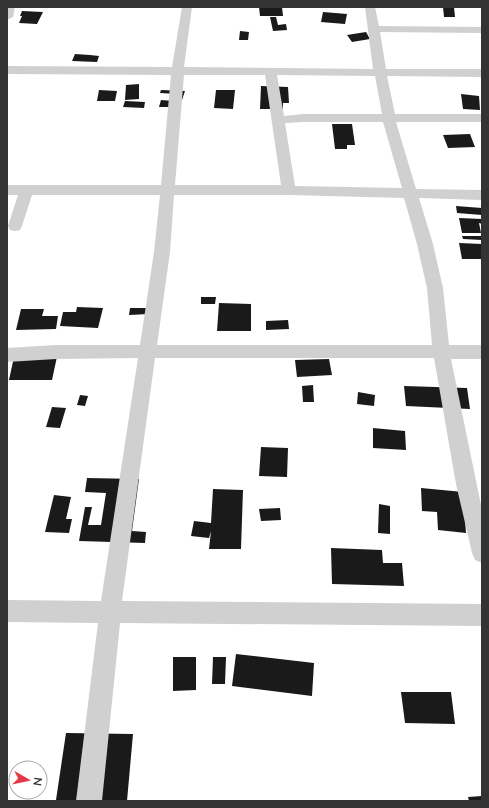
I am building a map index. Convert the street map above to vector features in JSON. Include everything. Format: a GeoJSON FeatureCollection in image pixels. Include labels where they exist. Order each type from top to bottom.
{"type":"FeatureCollection","features":[{"type":"Feature","properties":{"kind":"street"},"geometry":{"type":"LineString","coordinates":[[7,17],[10,7]]}},
{"type":"Feature","properties":{"kind":"street"},"geometry":{"type":"LineString","coordinates":[[90,801],[110,612],[162,252],[166,190],[178,70],[187,7]]}},
{"type":"Feature","properties":{"kind":"street"},"geometry":{"type":"LineString","coordinates":[[370,7],[389,119],[425,244],[435,288],[441,351],[474,484],[482,553]]}},
{"type":"Feature","properties":{"kind":"street"},"geometry":{"type":"LineString","coordinates":[[374,29],[482,30]]}},
{"type":"Feature","properties":{"kind":"street"},"geometry":{"type":"LineString","coordinates":[[7,70],[482,73]]}},
{"type":"Feature","properties":{"kind":"street"},"geometry":{"type":"LineString","coordinates":[[270,71],[289,190]]}},
{"type":"Feature","properties":{"kind":"street"},"geometry":{"type":"LineString","coordinates":[[278,120],[303,118],[482,118]]}},
{"type":"Feature","properties":{"kind":"street"},"geometry":{"type":"LineString","coordinates":[[7,190],[289,190],[482,195]]}},
{"type":"Feature","properties":{"kind":"street"},"geometry":{"type":"LineString","coordinates":[[15,226],[26,191]]}},
{"type":"Feature","properties":{"kind":"street"},"geometry":{"type":"LineString","coordinates":[[7,355],[56,352],[482,352]]}},
{"type":"Feature","properties":{"kind":"street"},"geometry":{"type":"LineString","coordinates":[[7,611],[482,615]]}},
{"type":"Feature","properties":{"kind":"building"},"geometry":{"type":"Polygon","coordinates":[[[259,7],[282,7],[283,16],[260,16],[259,7]]]}},
{"type":"Feature","properties":{"kind":"building"},"geometry":{"type":"Polygon","coordinates":[[[443,7],[454,7],[455,17],[444,17],[443,7]]]}},
{"type":"Feature","properties":{"kind":"building"},"geometry":{"type":"Polygon","coordinates":[[[22,11],[43,12],[37,24],[19,23],[22,16],[20,16],[22,11]]]}},
{"type":"Feature","properties":{"kind":"building"},"geometry":{"type":"Polygon","coordinates":[[[323,12],[347,14],[345,24],[321,22],[323,12]]]}},
{"type":"Feature","properties":{"kind":"building"},"geometry":{"type":"Polygon","coordinates":[[[270,17],[276,17],[278,25],[286,24],[287,30],[273,31],[270,17]]]}},
{"type":"Feature","properties":{"kind":"building"},"geometry":{"type":"Polygon","coordinates":[[[240,31],[249,32],[248,40],[239,40],[240,31]]]}},
{"type":"Feature","properties":{"kind":"building"},"geometry":{"type":"Polygon","coordinates":[[[366,32],[370,39],[352,42],[347,35],[366,32]]]}},
{"type":"Feature","properties":{"kind":"building"},"geometry":{"type":"Polygon","coordinates":[[[75,54],[99,56],[97,62],[72,61],[75,54]]]}},
{"type":"Feature","properties":{"kind":"building"},"geometry":{"type":"Polygon","coordinates":[[[139,84],[139,99],[125,100],[126,85],[139,84]]]}},
{"type":"Feature","properties":{"kind":"building"},"geometry":{"type":"Polygon","coordinates":[[[261,86],[288,87],[289,103],[283,103],[283,109],[260,109],[261,86]]]}},
{"type":"Feature","properties":{"kind":"building"},"geometry":{"type":"Polygon","coordinates":[[[99,90],[117,91],[115,101],[97,101],[99,90]]]}},
{"type":"Feature","properties":{"kind":"building"},"geometry":{"type":"Polygon","coordinates":[[[161,90],[185,91],[182,100],[175,99],[177,94],[160,93],[161,90]]]}},
{"type":"Feature","properties":{"kind":"building"},"geometry":{"type":"Polygon","coordinates":[[[216,90],[235,90],[233,109],[214,108],[216,90]]]}},
{"type":"Feature","properties":{"kind":"building"},"geometry":{"type":"Polygon","coordinates":[[[461,94],[479,96],[480,110],[463,109],[461,94]]]}},
{"type":"Feature","properties":{"kind":"building"},"geometry":{"type":"Polygon","coordinates":[[[161,100],[174,101],[172,107],[159,107],[161,100]]]}},
{"type":"Feature","properties":{"kind":"building"},"geometry":{"type":"Polygon","coordinates":[[[125,101],[145,102],[144,108],[123,107],[125,101]]]}},
{"type":"Feature","properties":{"kind":"building"},"geometry":{"type":"Polygon","coordinates":[[[332,124],[352,124],[355,145],[347,145],[347,149],[335,149],[332,124]]]}},
{"type":"Feature","properties":{"kind":"building"},"geometry":{"type":"Polygon","coordinates":[[[470,134],[475,147],[448,148],[443,135],[470,134]]]}},
{"type":"Feature","properties":{"kind":"building"},"geometry":{"type":"Polygon","coordinates":[[[456,206],[482,208],[482,215],[457,213],[456,206]]]}},
{"type":"Feature","properties":{"kind":"building"},"geometry":{"type":"Polygon","coordinates":[[[459,218],[482,219],[482,224],[479,223],[481,233],[462,233],[459,218]]]}},
{"type":"Feature","properties":{"kind":"building"},"geometry":{"type":"Polygon","coordinates":[[[462,236],[481,236],[482,240],[463,239],[462,236]]]}},
{"type":"Feature","properties":{"kind":"building"},"geometry":{"type":"Polygon","coordinates":[[[459,243],[482,244],[482,259],[462,259],[459,243]]]}},
{"type":"Feature","properties":{"kind":"building"},"geometry":{"type":"Polygon","coordinates":[[[201,297],[216,297],[215,304],[201,304],[201,297]]]}},
{"type":"Feature","properties":{"kind":"building"},"geometry":{"type":"Polygon","coordinates":[[[219,303],[251,304],[251,331],[217,331],[219,303]]]}},
{"type":"Feature","properties":{"kind":"building"},"geometry":{"type":"Polygon","coordinates":[[[77,307],[103,308],[98,328],[60,326],[63,312],[76,312],[77,307]]]}},
{"type":"Feature","properties":{"kind":"building"},"geometry":{"type":"Polygon","coordinates":[[[130,308],[149,308],[149,314],[129,315],[130,308]]]}},
{"type":"Feature","properties":{"kind":"building"},"geometry":{"type":"Polygon","coordinates":[[[21,309],[44,309],[42,316],[58,316],[56,329],[16,330],[21,309]]]}},
{"type":"Feature","properties":{"kind":"building"},"geometry":{"type":"Polygon","coordinates":[[[288,320],[289,329],[266,330],[266,321],[288,320]]]}},
{"type":"Feature","properties":{"kind":"building"},"geometry":{"type":"Polygon","coordinates":[[[15,352],[58,352],[52,380],[9,380],[15,352]]]}},
{"type":"Feature","properties":{"kind":"building"},"geometry":{"type":"Polygon","coordinates":[[[329,359],[332,375],[297,377],[295,360],[329,359]]]}},
{"type":"Feature","properties":{"kind":"building"},"geometry":{"type":"Polygon","coordinates":[[[313,385],[314,402],[303,402],[302,386],[313,385]]]}},
{"type":"Feature","properties":{"kind":"building"},"geometry":{"type":"Polygon","coordinates":[[[404,386],[467,388],[470,409],[406,406],[404,386]]]}},
{"type":"Feature","properties":{"kind":"building"},"geometry":{"type":"Polygon","coordinates":[[[358,392],[375,395],[374,406],[357,404],[358,392]]]}},
{"type":"Feature","properties":{"kind":"building"},"geometry":{"type":"Polygon","coordinates":[[[80,395],[88,396],[85,406],[77,405],[80,395]]]}},
{"type":"Feature","properties":{"kind":"building"},"geometry":{"type":"Polygon","coordinates":[[[52,407],[66,408],[60,428],[46,427],[52,407]]]}},
{"type":"Feature","properties":{"kind":"building"},"geometry":{"type":"Polygon","coordinates":[[[373,428],[405,431],[406,450],[373,448],[373,428]]]}},
{"type":"Feature","properties":{"kind":"building"},"geometry":{"type":"Polygon","coordinates":[[[261,447],[288,448],[287,477],[259,476],[261,447]]]}},
{"type":"Feature","properties":{"kind":"building"},"geometry":{"type":"Polygon","coordinates":[[[87,478],[139,479],[132,531],[146,532],[145,543],[79,541],[85,507],[92,507],[88,525],[101,525],[106,493],[85,492],[87,478]]]}},
{"type":"Feature","properties":{"kind":"building"},"geometry":{"type":"Polygon","coordinates":[[[421,488],[463,492],[466,533],[438,530],[437,512],[422,511],[421,488]]]}},
{"type":"Feature","properties":{"kind":"building"},"geometry":{"type":"Polygon","coordinates":[[[213,489],[243,490],[241,549],[209,549],[211,531],[209,538],[191,536],[194,521],[211,523],[213,489]]]}},
{"type":"Feature","properties":{"kind":"building"},"geometry":{"type":"Polygon","coordinates":[[[54,495],[71,497],[66,519],[72,519],[69,533],[45,532],[54,495]]]}},
{"type":"Feature","properties":{"kind":"building"},"geometry":{"type":"Polygon","coordinates":[[[379,504],[390,506],[390,534],[378,533],[379,504]]]}},
{"type":"Feature","properties":{"kind":"building"},"geometry":{"type":"Polygon","coordinates":[[[280,508],[281,520],[261,521],[259,509],[280,508]]]}},
{"type":"Feature","properties":{"kind":"building"},"geometry":{"type":"Polygon","coordinates":[[[331,548],[382,550],[383,563],[402,563],[404,586],[332,584],[331,548]]]}},
{"type":"Feature","properties":{"kind":"building"},"geometry":{"type":"Polygon","coordinates":[[[236,654],[314,663],[312,696],[232,686],[236,654]]]}},
{"type":"Feature","properties":{"kind":"building"},"geometry":{"type":"Polygon","coordinates":[[[173,657],[196,657],[196,690],[173,691],[173,657]]]}},
{"type":"Feature","properties":{"kind":"building"},"geometry":{"type":"Polygon","coordinates":[[[213,657],[226,657],[225,684],[212,684],[213,657]]]}},
{"type":"Feature","properties":{"kind":"building"},"geometry":{"type":"Polygon","coordinates":[[[401,692],[451,692],[455,724],[405,723],[401,692]]]}},
{"type":"Feature","properties":{"kind":"building"},"geometry":{"type":"Polygon","coordinates":[[[66,733],[133,734],[127,801],[56,800],[66,733]]]}},
{"type":"Feature","properties":{"kind":"building"},"geometry":{"type":"Polygon","coordinates":[[[482,796],[482,801],[469,801],[468,797],[482,796]]]}}]}
